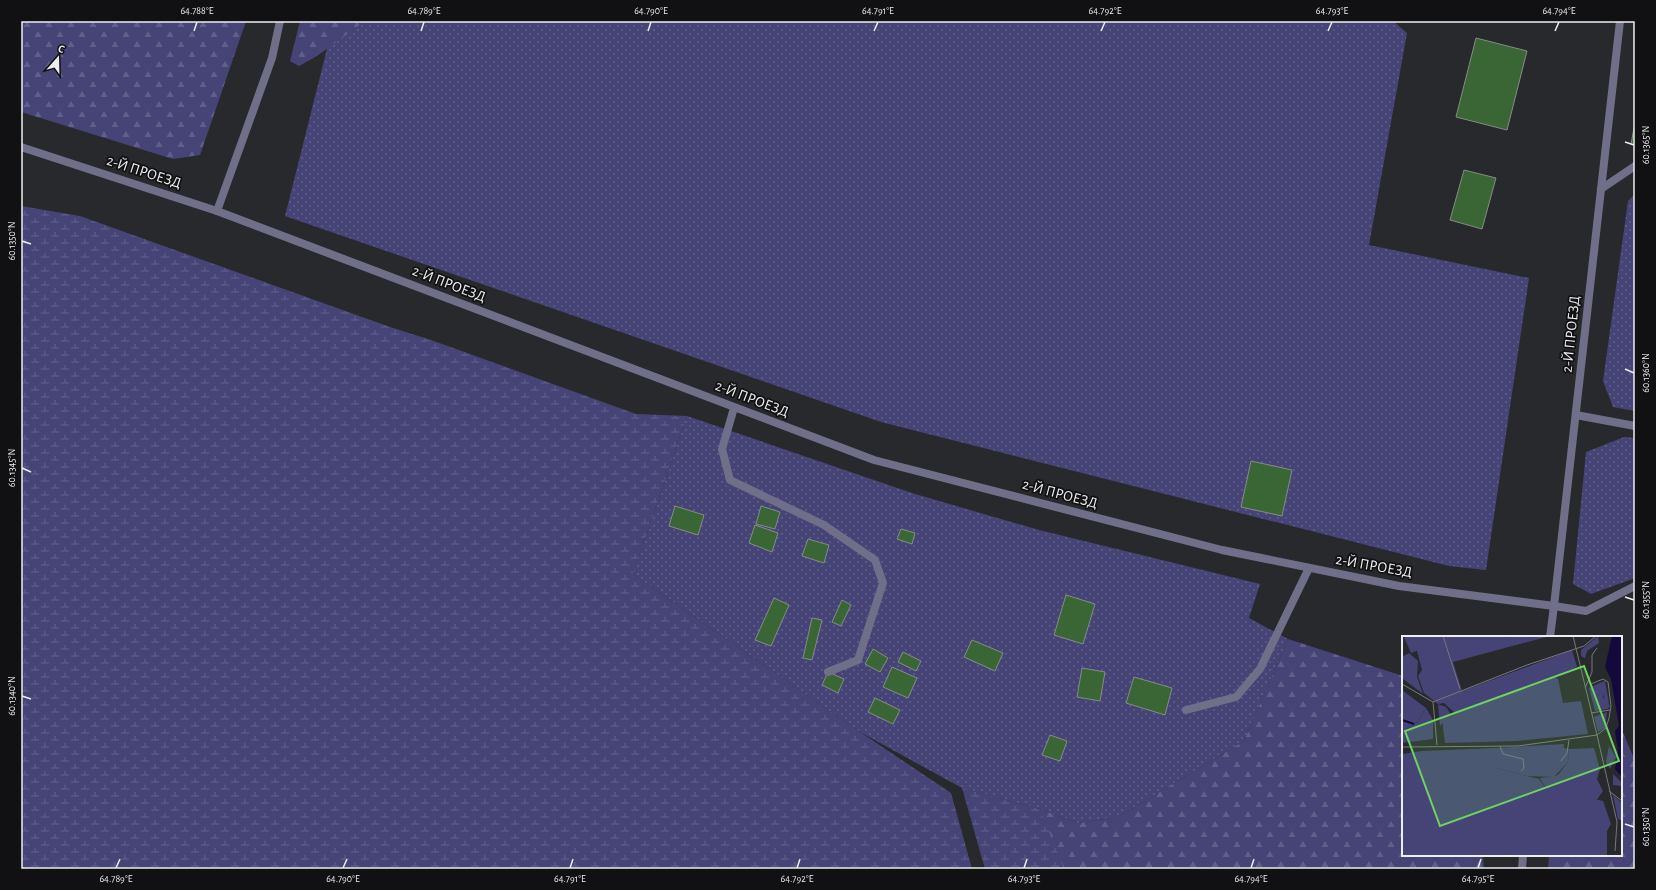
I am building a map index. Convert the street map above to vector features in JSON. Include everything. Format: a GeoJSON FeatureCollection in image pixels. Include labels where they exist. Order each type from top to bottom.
{"type":"FeatureCollection","features":[{"type":"Feature","properties":{"kind":"street"},"geometry":{"type":"LineString","coordinates":[[217,211],[272,58],[280,21]]}},
{"type":"Feature","properties":{"kind":"street","name":"2-Й ПРОЕЗД"},"geometry":{"type":"LineString","coordinates":[[21,147],[217,211],[874,460],[1222,550],[1399,586],[1554,606],[1620,21]]}},
{"type":"Feature","properties":{"kind":"street"},"geometry":{"type":"LineString","coordinates":[[1601,189],[1635,166]]}},
{"type":"Feature","properties":{"kind":"street"},"geometry":{"type":"LineString","coordinates":[[734,408],[722,449],[730,480],[824,525],[875,560],[883,583],[858,660],[828,672]]}},
{"type":"Feature","properties":{"kind":"street"},"geometry":{"type":"LineString","coordinates":[[1576,415],[1635,426]]}},
{"type":"Feature","properties":{"kind":"street"},"geometry":{"type":"LineString","coordinates":[[1186,710],[1236,697],[1256,675],[1309,568]]}},
{"type":"Feature","properties":{"kind":"street"},"geometry":{"type":"LineString","coordinates":[[1550,636],[1554,606],[1586,611],[1635,586]]}},
{"type":"Feature","properties":{"kind":"street"},"geometry":{"type":"LineString","coordinates":[[1522,869],[1523,856]]}},
{"type":"Feature","properties":{"kind":"green space"},"geometry":{"type":"Polygon","coordinates":[[[21,21],[246,21],[200,155],[173,159],[21,112],[21,21]]]}},
{"type":"Feature","properties":{"kind":"green space"},"geometry":{"type":"Polygon","coordinates":[[[300,21],[365,21],[317,56],[299,66],[290,61],[300,21]]]}},
{"type":"Feature","properties":{"kind":"green space"},"geometry":{"type":"Polygon","coordinates":[[[334,21],[1393,21],[1407,33],[1369,245],[1529,278],[1486,570],[1449,566],[881,422],[285,216],[334,21]]]}},
{"type":"Feature","properties":{"kind":"green space"},"geometry":{"type":"Polygon","coordinates":[[[1635,194],[1635,411],[1613,407],[1603,381],[1628,201],[1635,194]]]}},
{"type":"Feature","properties":{"kind":"green space"},"geometry":{"type":"Polygon","coordinates":[[[21,206],[80,216],[636,414],[687,416],[633,574],[860,732],[951,793],[972,869],[21,869],[21,206]]]}},
{"type":"Feature","properties":{"kind":"green space"},"geometry":{"type":"Polygon","coordinates":[[[687,416],[915,494],[1039,530],[1260,584],[1249,618],[1288,639],[1244,741],[1118,817],[1078,823],[1040,809],[962,788],[860,732],[633,574],[687,416]]]}},
{"type":"Feature","properties":{"kind":"green space"},"geometry":{"type":"Polygon","coordinates":[[[1624,437],[1635,438],[1635,578],[1591,594],[1573,584],[1586,452],[1624,437]]]}},
{"type":"Feature","properties":{"kind":"green space"},"geometry":{"type":"Polygon","coordinates":[[[1288,639],[1402,676],[1402,856],[1483,856],[1484,869],[1023,869],[1019,808],[1040,809],[1078,823],[1118,817],[1244,741],[1288,639]]]}},
{"type":"Feature","properties":{"kind":"green space"},"geometry":{"type":"Polygon","coordinates":[[[1622,730],[1635,761],[1635,869],[1548,869],[1549,856],[1622,856],[1622,730]]]}},
{"type":"Feature","properties":{"kind":"green space"},"geometry":{"type":"Polygon","coordinates":[[[962,788],[1040,809],[1064,869],[985,869],[962,788]]]}},
{"type":"Feature","properties":{"kind":"building"},"geometry":{"type":"Polygon","coordinates":[[[1476,38],[1527,51],[1507,130],[1456,117],[1476,38]]]}},
{"type":"Feature","properties":{"kind":"building"},"geometry":{"type":"Polygon","coordinates":[[[1635,123],[1635,145],[1631,144],[1635,123]]]}},
{"type":"Feature","properties":{"kind":"building"},"geometry":{"type":"Polygon","coordinates":[[[1464,170],[1496,178],[1482,229],[1450,220],[1464,170]]]}},
{"type":"Feature","properties":{"kind":"building"},"geometry":{"type":"Polygon","coordinates":[[[1251,461],[1292,470],[1282,516],[1241,507],[1251,461]]]}},
{"type":"Feature","properties":{"kind":"building"},"geometry":{"type":"Polygon","coordinates":[[[675,506],[704,515],[698,535],[669,526],[675,506]]]}},
{"type":"Feature","properties":{"kind":"building"},"geometry":{"type":"Polygon","coordinates":[[[761,506],[780,512],[775,529],[756,524],[761,506]]]}},
{"type":"Feature","properties":{"kind":"building"},"geometry":{"type":"Polygon","coordinates":[[[755,525],[778,533],[772,552],[749,543],[755,525]]]}},
{"type":"Feature","properties":{"kind":"building"},"geometry":{"type":"Polygon","coordinates":[[[901,529],[915,533],[912,544],[897,539],[901,529]]]}},
{"type":"Feature","properties":{"kind":"building"},"geometry":{"type":"Polygon","coordinates":[[[808,539],[829,545],[824,563],[802,556],[808,539]]]}},
{"type":"Feature","properties":{"kind":"building"},"geometry":{"type":"Polygon","coordinates":[[[1066,595],[1095,604],[1083,644],[1054,635],[1066,595]]]}},
{"type":"Feature","properties":{"kind":"building"},"geometry":{"type":"Polygon","coordinates":[[[774,598],[789,605],[771,646],[755,640],[774,598]]]}},
{"type":"Feature","properties":{"kind":"building"},"geometry":{"type":"Polygon","coordinates":[[[842,600],[851,605],[841,626],[832,622],[842,600]]]}},
{"type":"Feature","properties":{"kind":"building"},"geometry":{"type":"Polygon","coordinates":[[[812,618],[822,620],[812,660],[803,658],[812,618]]]}},
{"type":"Feature","properties":{"kind":"building"},"geometry":{"type":"Polygon","coordinates":[[[972,640],[1003,653],[995,671],[964,657],[972,640]]]}},
{"type":"Feature","properties":{"kind":"building"},"geometry":{"type":"Polygon","coordinates":[[[873,649],[888,658],[880,672],[865,664],[873,649]]]}},
{"type":"Feature","properties":{"kind":"building"},"geometry":{"type":"Polygon","coordinates":[[[903,652],[921,661],[916,671],[898,662],[903,652]]]}},
{"type":"Feature","properties":{"kind":"building"},"geometry":{"type":"Polygon","coordinates":[[[892,667],[917,678],[908,698],[883,687],[892,667]]]}},
{"type":"Feature","properties":{"kind":"building"},"geometry":{"type":"Polygon","coordinates":[[[1082,668],[1105,672],[1100,701],[1077,697],[1082,668]]]}},
{"type":"Feature","properties":{"kind":"building"},"geometry":{"type":"Polygon","coordinates":[[[828,672],[844,679],[838,693],[822,685],[828,672]]]}},
{"type":"Feature","properties":{"kind":"building"},"geometry":{"type":"Polygon","coordinates":[[[1134,677],[1172,688],[1165,715],[1126,703],[1134,677]]]}},
{"type":"Feature","properties":{"kind":"building"},"geometry":{"type":"Polygon","coordinates":[[[875,698],[900,710],[893,724],[868,712],[875,698]]]}},
{"type":"Feature","properties":{"kind":"building"},"geometry":{"type":"Polygon","coordinates":[[[1050,735],[1067,741],[1060,761],[1042,755],[1050,735]]]}}]}
